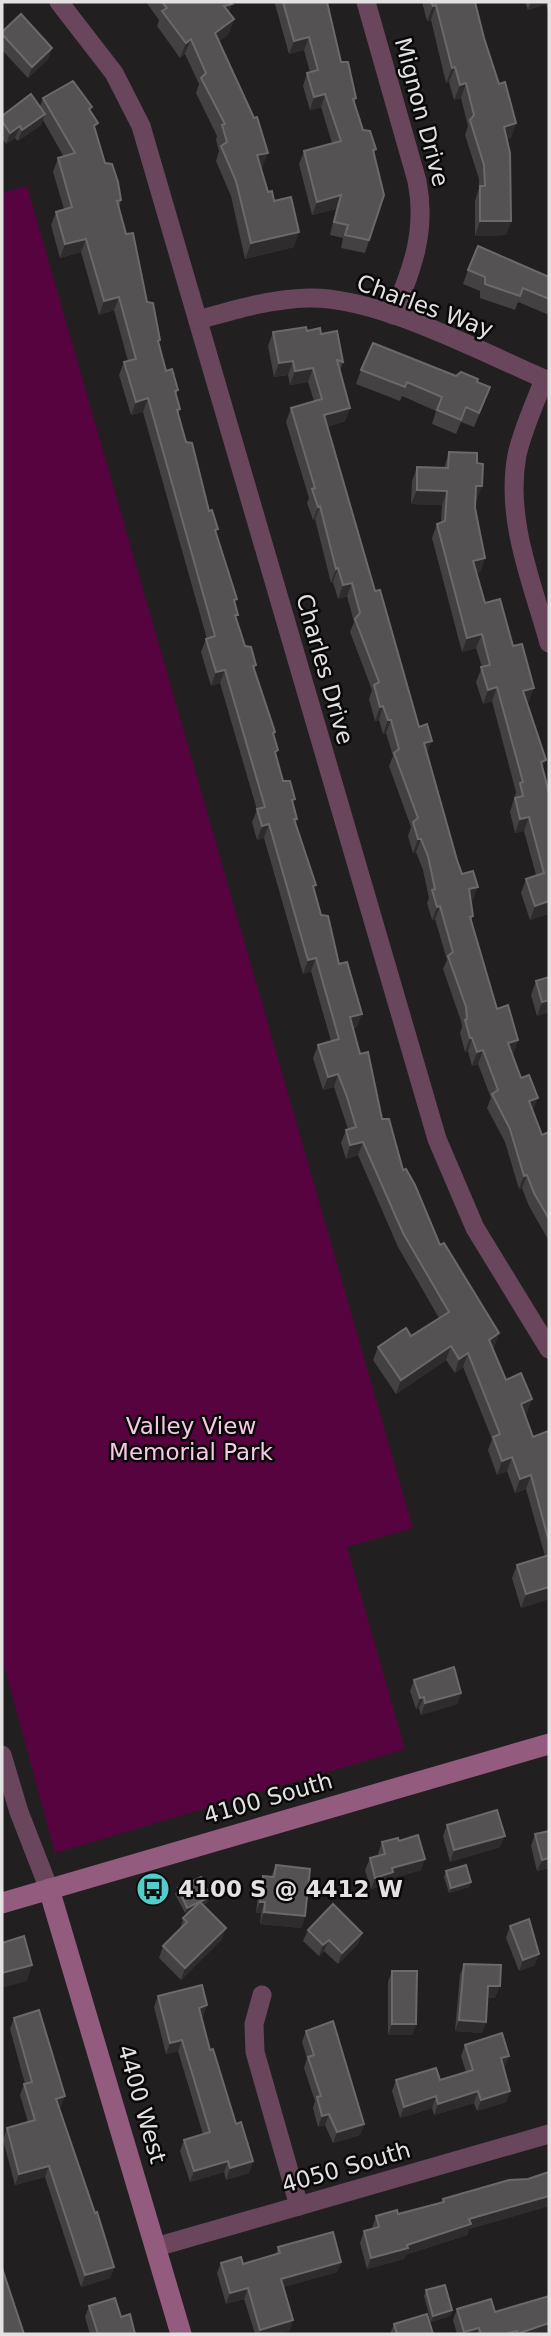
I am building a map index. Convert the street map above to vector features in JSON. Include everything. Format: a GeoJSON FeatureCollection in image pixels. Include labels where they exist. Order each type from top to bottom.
{"type":"FeatureCollection","features":[{"type":"Feature","properties":{"kind":"main road","name":"4100 South"},"geometry":{"type":"LineString","coordinates":[[2,1903],[549,1744]]}},
{"type":"Feature","properties":{"kind":"main road","name":"4400 West"},"geometry":{"type":"LineString","coordinates":[[49,1889],[181,2334]]}},
{"type":"Feature","properties":{"kind":"street","name":"Charles Drive"},"geometry":{"type":"LineString","coordinates":[[59,2],[114,73],[141,126],[437,1139],[475,1228],[549,1349]]}},
{"type":"Feature","properties":{"kind":"street","name":"Mignon Drive"},"geometry":{"type":"LineString","coordinates":[[366,2],[420,196],[419,246],[393,315]]}},
{"type":"Feature","properties":{"kind":"street","name":"Charles Way"},"geometry":{"type":"LineString","coordinates":[[198,320],[264,303],[308,298],[348,301],[393,315],[547,380]]}},
{"type":"Feature","properties":{"kind":"street"},"geometry":{"type":"LineString","coordinates":[[547,380],[522,438],[513,495],[520,542],[549,643]]}},
{"type":"Feature","properties":{"kind":"street"},"geometry":{"type":"LineString","coordinates":[[2,1755],[19,1812],[49,1889]]}},
{"type":"Feature","properties":{"kind":"street"},"geometry":{"type":"LineString","coordinates":[[262,1995],[254,2024],[255,2052],[299,2206]]}},
{"type":"Feature","properties":{"kind":"street","name":"4050 South"},"geometry":{"type":"LineString","coordinates":[[156,2247],[549,2134]]}},
{"type":"Feature","properties":{"kind":"green space","name":"Valley View Memorial Park"},"geometry":{"type":"Polygon","coordinates":[[[27,186],[413,1528],[347,1547],[405,1749],[55,1853],[2,1658],[2,193],[27,186]]]}},
{"type":"Feature","properties":{"kind":"building"},"geometry":{"type":"Polygon","coordinates":[[[162,2],[232,4],[224,6],[234,19],[215,33],[254,118],[257,117],[268,153],[257,155],[268,192],[272,191],[274,201],[291,197],[299,232],[251,243],[236,181],[221,146],[227,142],[222,125],[225,124],[201,78],[206,73],[191,39],[186,43],[162,11],[167,8],[162,2]]]}},
{"type":"Feature","properties":{"kind":"building"},"geometry":{"type":"Polygon","coordinates":[[[283,2],[327,2],[341,62],[348,62],[356,98],[353,99],[363,130],[370,131],[376,149],[373,150],[384,195],[369,240],[345,235],[348,225],[334,222],[341,195],[317,202],[304,151],[341,141],[325,94],[314,97],[307,73],[318,70],[309,37],[294,41],[283,2]]]}},
{"type":"Feature","properties":{"kind":"building"},"geometry":{"type":"Polygon","coordinates":[[[431,2],[475,2],[499,84],[505,82],[516,123],[504,127],[510,153],[511,221],[480,221],[480,186],[485,186],[484,165],[470,120],[474,115],[466,83],[460,85],[455,67],[452,68],[436,5],[433,6],[431,2]]]}},
{"type":"Feature","properties":{"kind":"building"},"geometry":{"type":"Polygon","coordinates":[[[21,14],[52,48],[32,67],[2,34],[21,14]]]}},
{"type":"Feature","properties":{"kind":"building"},"geometry":{"type":"Polygon","coordinates":[[[73,81],[92,107],[89,109],[98,123],[94,126],[105,163],[112,164],[118,182],[121,200],[117,201],[126,234],[133,233],[147,302],[153,303],[160,340],[158,341],[166,371],[172,369],[178,390],[175,391],[180,409],[177,410],[186,442],[192,443],[209,511],[212,510],[218,529],[215,530],[237,599],[234,600],[238,615],[235,615],[245,646],[251,647],[256,665],[253,666],[275,732],[273,733],[278,750],[275,752],[283,781],[290,781],[295,799],[292,800],[297,819],[294,819],[316,885],[313,886],[321,915],[328,916],[339,964],[347,962],[362,1014],[350,1017],[360,1054],[368,1052],[382,1119],[389,1119],[403,1170],[406,1169],[415,1185],[440,1245],[444,1243],[499,1333],[489,1340],[506,1380],[521,1373],[532,1399],[521,1404],[533,1437],[548,1431],[549,1434],[549,1542],[531,1475],[520,1479],[512,1457],[502,1461],[493,1437],[500,1434],[468,1353],[459,1359],[451,1346],[401,1380],[378,1347],[406,1328],[411,1336],[449,1312],[403,1233],[363,1142],[350,1145],[346,1130],[356,1127],[347,1097],[338,1074],[328,1077],[318,1045],[339,1039],[316,958],[308,960],[269,824],[262,826],[257,809],[265,807],[225,670],[216,672],[206,639],[215,636],[148,398],[136,402],[124,362],[136,359],[119,297],[104,301],[86,239],[65,244],[56,212],[72,207],[58,158],[75,153],[43,98],[73,81]]]}},
{"type":"Feature","properties":{"kind":"building"},"geometry":{"type":"Polygon","coordinates":[[[31,94],[45,114],[22,130],[20,126],[10,133],[2,121],[2,116],[31,94]]]}},
{"type":"Feature","properties":{"kind":"building"},"geometry":{"type":"Polygon","coordinates":[[[478,246],[549,277],[549,299],[523,288],[520,296],[485,284],[485,277],[468,270],[478,246]]]}},
{"type":"Feature","properties":{"kind":"building"},"geometry":{"type":"Polygon","coordinates":[[[306,327],[307,331],[320,328],[321,334],[337,331],[343,362],[337,360],[350,408],[324,415],[375,591],[380,590],[419,727],[427,724],[432,741],[424,743],[457,860],[462,874],[473,871],[478,887],[469,889],[473,916],[470,917],[497,1009],[508,1005],[518,1040],[508,1043],[521,1078],[529,1075],[538,1098],[529,1101],[542,1135],[549,1132],[549,1219],[527,1175],[524,1176],[510,1129],[492,1094],[498,1090],[483,1050],[477,1052],[470,1038],[465,1020],[466,1007],[448,956],[453,952],[440,906],[437,907],[432,890],[435,889],[428,856],[421,839],[418,839],[413,822],[418,818],[394,753],[399,749],[391,720],[388,720],[383,706],[380,707],[374,685],[379,682],[355,619],[360,613],[352,583],[343,585],[338,568],[336,569],[320,506],[318,507],[312,489],[315,488],[291,408],[322,399],[313,368],[295,371],[293,361],[279,363],[273,332],[306,327]]]}},
{"type":"Feature","properties":{"kind":"building"},"geometry":{"type":"Polygon","coordinates":[[[373,343],[456,376],[461,372],[478,379],[477,382],[490,387],[479,413],[466,407],[461,420],[437,410],[442,397],[407,382],[405,387],[361,370],[373,343]]]}},
{"type":"Feature","properties":{"kind":"building"},"geometry":{"type":"Polygon","coordinates":[[[449,452],[477,453],[477,463],[483,464],[482,486],[476,486],[475,508],[485,558],[473,561],[485,603],[500,599],[513,646],[522,644],[534,688],[523,691],[546,760],[541,762],[549,793],[549,901],[535,906],[526,879],[544,873],[529,817],[520,819],[515,798],[523,796],[520,783],[523,782],[497,687],[488,690],[481,667],[490,665],[482,634],[467,638],[437,524],[445,521],[447,491],[417,490],[417,467],[448,468],[449,452]]]}},
{"type":"Feature","properties":{"kind":"building"},"geometry":{"type":"Polygon","coordinates":[[[549,977],[549,1000],[542,1002],[536,981],[549,977]]]}},
{"type":"Feature","properties":{"kind":"building"},"geometry":{"type":"Polygon","coordinates":[[[549,1555],[549,1587],[526,1594],[517,1565],[549,1555]]]}},
{"type":"Feature","properties":{"kind":"building"},"geometry":{"type":"Polygon","coordinates":[[[454,1667],[461,1693],[425,1703],[424,1697],[420,1698],[414,1680],[454,1667]]]}},
{"type":"Feature","properties":{"kind":"building"},"geometry":{"type":"Polygon","coordinates":[[[497,1810],[505,1836],[454,1850],[447,1825],[497,1810]]]}},
{"type":"Feature","properties":{"kind":"building"},"geometry":{"type":"Polygon","coordinates":[[[549,1831],[549,1858],[542,1860],[535,1834],[549,1831]]]}},
{"type":"Feature","properties":{"kind":"building"},"geometry":{"type":"Polygon","coordinates":[[[418,1835],[425,1859],[392,1868],[393,1872],[375,1878],[370,1858],[385,1854],[382,1842],[398,1838],[399,1841],[418,1835]]]}},
{"type":"Feature","properties":{"kind":"building"},"geometry":{"type":"Polygon","coordinates":[[[276,1865],[310,1869],[305,1916],[264,1912],[265,1902],[260,1902],[263,1876],[274,1877],[276,1865]]]}},
{"type":"Feature","properties":{"kind":"building"},"geometry":{"type":"Polygon","coordinates":[[[466,1865],[471,1882],[451,1888],[446,1871],[466,1865]]]}},
{"type":"Feature","properties":{"kind":"building"},"geometry":{"type":"Polygon","coordinates":[[[201,1877],[210,1897],[187,1908],[178,1888],[201,1877]]]}},
{"type":"Feature","properties":{"kind":"building"},"geometry":{"type":"Polygon","coordinates":[[[200,1902],[226,1928],[185,1968],[163,1946],[187,1922],[183,1918],[200,1902]]]}},
{"type":"Feature","properties":{"kind":"building"},"geometry":{"type":"Polygon","coordinates":[[[333,1904],[362,1933],[342,1953],[329,1940],[323,1945],[308,1930],[333,1904]]]}},
{"type":"Feature","properties":{"kind":"building"},"geometry":{"type":"Polygon","coordinates":[[[529,1919],[539,1954],[523,1960],[510,1926],[529,1919]]]}},
{"type":"Feature","properties":{"kind":"building"},"geometry":{"type":"Polygon","coordinates":[[[24,1936],[32,1965],[2,1973],[2,1943],[24,1936]]]}},
{"type":"Feature","properties":{"kind":"building"},"geometry":{"type":"Polygon","coordinates":[[[464,1964],[501,1965],[500,1986],[488,1986],[486,2022],[459,2020],[464,1964]]]}},
{"type":"Feature","properties":{"kind":"building"},"geometry":{"type":"Polygon","coordinates":[[[392,1971],[417,1971],[416,2024],[392,2024],[392,1971]]]}},
{"type":"Feature","properties":{"kind":"building"},"geometry":{"type":"Polygon","coordinates":[[[202,1985],[207,2005],[199,2008],[210,2050],[213,2049],[236,2124],[241,2122],[253,2161],[230,2168],[228,2161],[194,2171],[184,2140],[210,2132],[182,2040],[170,2043],[158,1996],[202,1985]]]}},
{"type":"Feature","properties":{"kind":"building"},"geometry":{"type":"Polygon","coordinates":[[[39,2010],[65,2096],[56,2099],[114,2267],[85,2275],[49,2166],[19,2174],[7,2128],[35,2120],[24,2084],[32,2082],[14,2018],[39,2010]]]}},
{"type":"Feature","properties":{"kind":"building"},"geometry":{"type":"Polygon","coordinates":[[[333,2021],[364,2124],[337,2132],[329,2114],[322,2116],[317,2097],[321,2096],[308,2057],[314,2055],[306,2031],[333,2021]]]}},
{"type":"Feature","properties":{"kind":"building"},"geometry":{"type":"Polygon","coordinates":[[[502,2033],[509,2056],[501,2058],[510,2091],[481,2100],[478,2091],[438,2104],[436,2096],[404,2107],[396,2080],[436,2068],[440,2080],[473,2070],[465,2045],[502,2033]]]}},
{"type":"Feature","properties":{"kind":"building"},"geometry":{"type":"Polygon","coordinates":[[[549,2172],[549,2196],[469,2219],[471,2224],[407,2245],[408,2248],[371,2258],[364,2231],[379,2227],[376,2216],[397,2210],[398,2214],[509,2180],[528,2179],[549,2172]]]}},
{"type":"Feature","properties":{"kind":"building"},"geometry":{"type":"Polygon","coordinates":[[[333,2232],[341,2262],[281,2279],[293,2320],[260,2330],[248,2288],[230,2293],[221,2263],[241,2257],[243,2264],[280,2253],[278,2247],[333,2232]]]}},
{"type":"Feature","properties":{"kind":"building"},"geometry":{"type":"Polygon","coordinates":[[[2,2268],[24,2334],[2,2334],[2,2268]]]}},
{"type":"Feature","properties":{"kind":"building"},"geometry":{"type":"Polygon","coordinates":[[[445,2285],[452,2310],[433,2316],[426,2290],[445,2285]]]}},
{"type":"Feature","properties":{"kind":"building"},"geometry":{"type":"Polygon","coordinates":[[[549,2296],[549,2323],[517,2334],[517,2331],[481,2334],[479,2328],[464,2332],[457,2309],[491,2299],[495,2312],[549,2296]]]}},
{"type":"Feature","properties":{"kind":"building"},"geometry":{"type":"Polygon","coordinates":[[[115,2298],[121,2317],[130,2314],[135,2334],[98,2334],[89,2306],[115,2298]]]}},
{"type":"Feature","properties":{"kind":"building"},"geometry":{"type":"Polygon","coordinates":[[[427,2314],[433,2334],[397,2334],[394,2324],[427,2314]]]}},
{"type":"Feature","properties":{"kind":"place","name":"4100 S @ 4412 W"},"geometry":{"type":"Point","coordinates":[153,1889]}}]}
